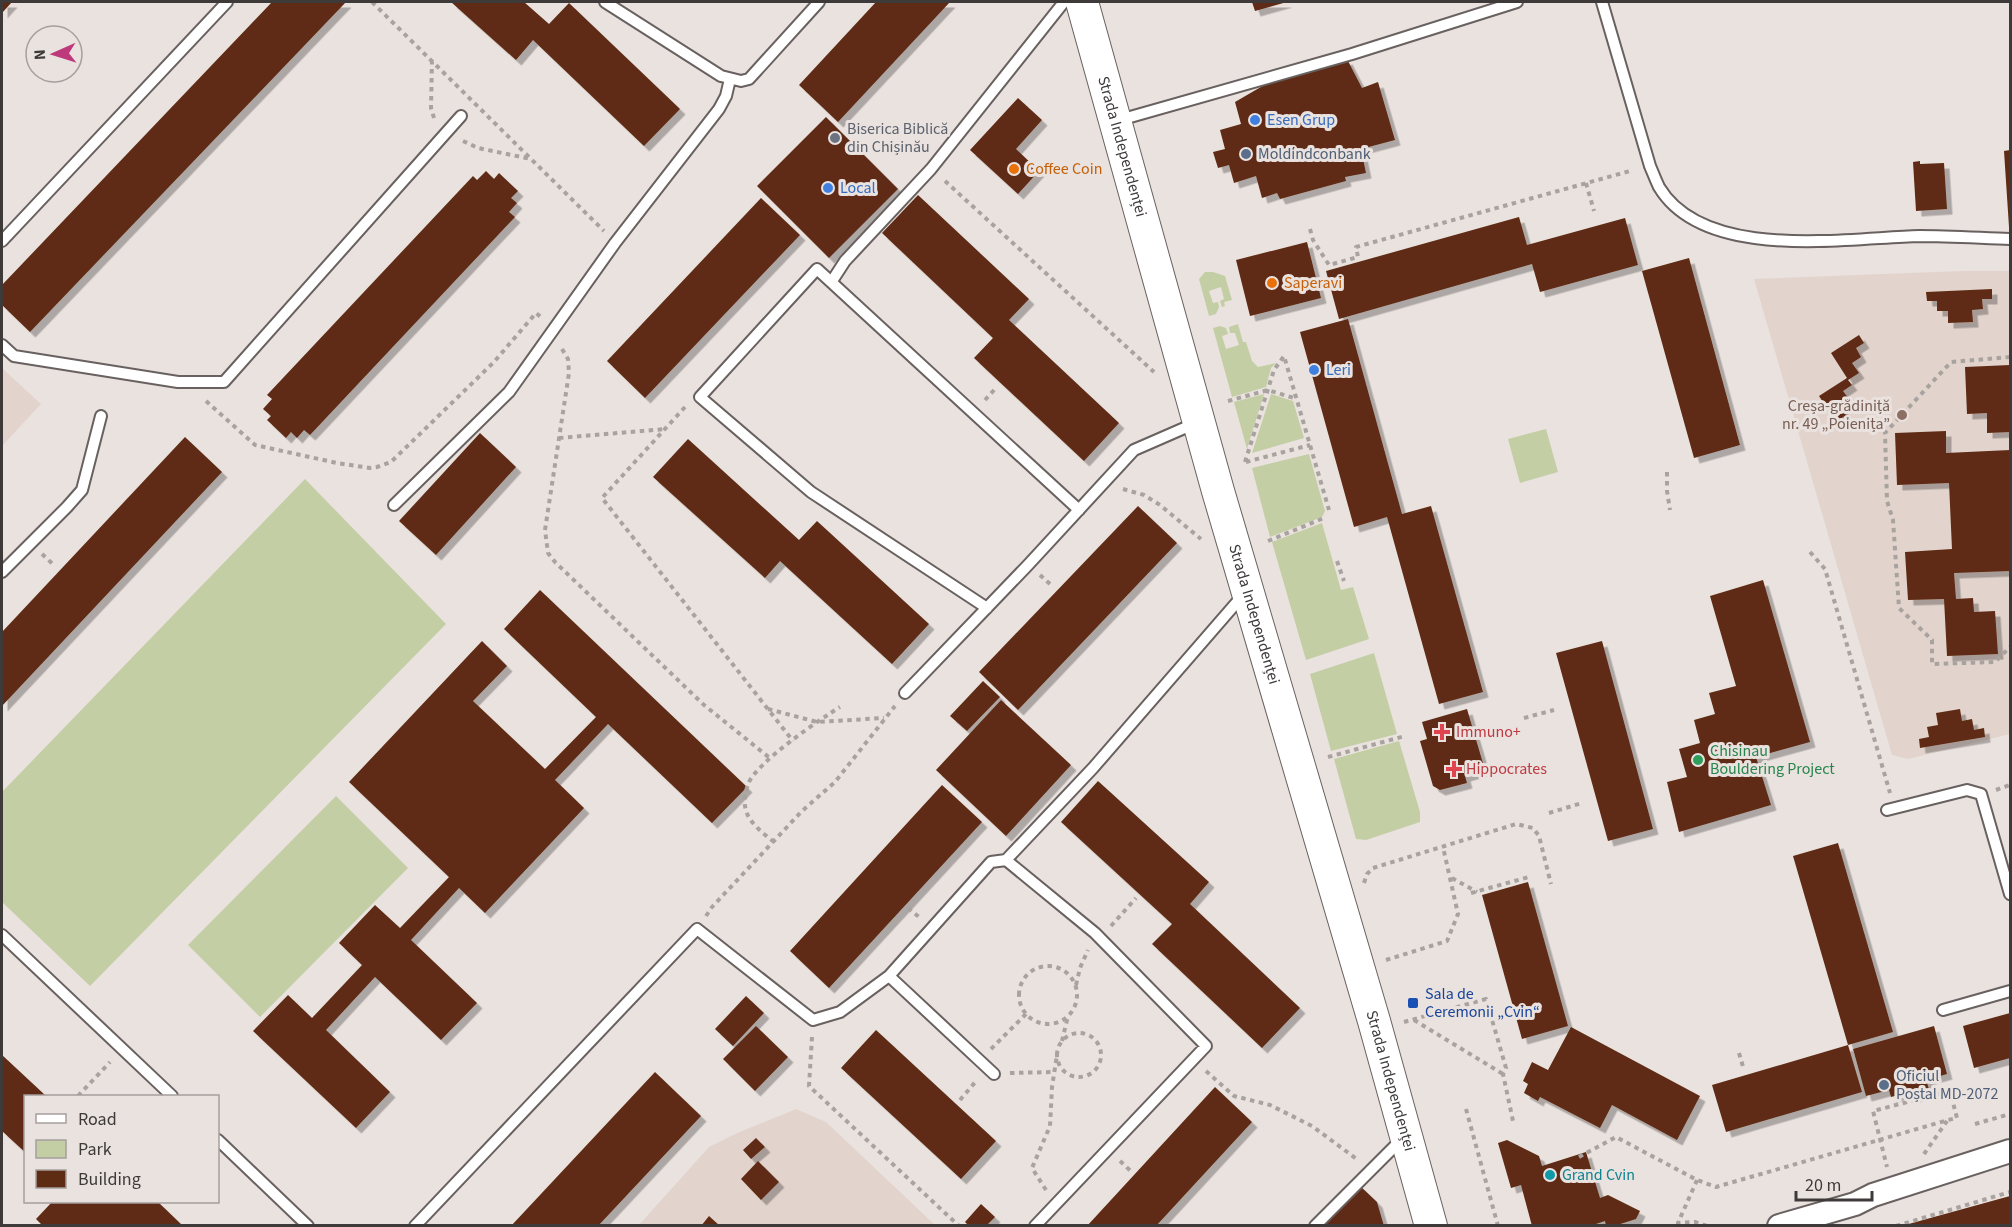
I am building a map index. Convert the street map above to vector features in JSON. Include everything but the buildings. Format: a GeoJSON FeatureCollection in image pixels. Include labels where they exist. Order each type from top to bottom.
{"type":"FeatureCollection","features":[{"type":"Feature","properties":{"kind":"main road","name":"Strada Independenței"},"geometry":{"type":"LineString","coordinates":[[1082,2],[1199,422],[1431,1226]]}},
{"type":"Feature","properties":{"kind":"street"},"geometry":{"type":"LineString","coordinates":[[1779,1226],[1855,1204],[1873,1195],[2010,1150]]}},
{"type":"Feature","properties":{"kind":"lane"},"geometry":{"type":"LineString","coordinates":[[2,241],[227,2]]}},
{"type":"Feature","properties":{"kind":"lane"},"geometry":{"type":"LineString","coordinates":[[605,2],[720,76],[741,81],[749,79],[819,2]]}},
{"type":"Feature","properties":{"kind":"lane"},"geometry":{"type":"LineString","coordinates":[[832,282],[845,261],[931,169],[1064,2]]}},
{"type":"Feature","properties":{"kind":"lane"},"geometry":{"type":"LineString","coordinates":[[1116,121],[1352,54],[1517,2]]}},
{"type":"Feature","properties":{"kind":"lane"},"geometry":{"type":"LineString","coordinates":[[1602,2],[1650,166],[1660,188],[1680,210],[1692,219],[1725,232],[1795,242],[1920,236],[2010,239]]}},
{"type":"Feature","properties":{"kind":"lane"},"geometry":{"type":"LineString","coordinates":[[394,505],[509,392],[615,243],[719,109],[726,96],[730,79]]}},
{"type":"Feature","properties":{"kind":"lane"},"geometry":{"type":"LineString","coordinates":[[2,345],[14,356],[185,382],[224,382],[462,116]]}},
{"type":"Feature","properties":{"kind":"lane"},"geometry":{"type":"LineString","coordinates":[[987,608],[811,492],[700,397],[817,269],[1079,510]]}},
{"type":"Feature","properties":{"kind":"lane"},"geometry":{"type":"LineString","coordinates":[[2,572],[82,490],[100,416]]}},
{"type":"Feature","properties":{"kind":"lane"},"geometry":{"type":"LineString","coordinates":[[905,693],[1134,450],[1199,422]]}},
{"type":"Feature","properties":{"kind":"lane"},"geometry":{"type":"LineString","coordinates":[[415,1226],[697,929],[813,1020],[840,1012],[889,976],[991,862],[1006,860],[1093,768],[1247,590]]}},
{"type":"Feature","properties":{"kind":"lane"},"geometry":{"type":"LineString","coordinates":[[1890,809],[1967,790],[1981,794],[2010,894]]}},
{"type":"Feature","properties":{"kind":"lane"},"geometry":{"type":"LineString","coordinates":[[1006,860],[1097,935],[1206,1046],[1035,1226]]}},
{"type":"Feature","properties":{"kind":"lane"},"geometry":{"type":"LineString","coordinates":[[2,935],[171,1095]]}},
{"type":"Feature","properties":{"kind":"lane"},"geometry":{"type":"LineString","coordinates":[[889,976],[988,1067]]}},
{"type":"Feature","properties":{"kind":"lane"},"geometry":{"type":"LineString","coordinates":[[1943,1010],[2010,991]]}},
{"type":"Feature","properties":{"kind":"lane"},"geometry":{"type":"LineString","coordinates":[[1315,1226],[1406,1135]]}},
{"type":"Feature","properties":{"kind":"lane"},"geometry":{"type":"LineString","coordinates":[[219,1141],[308,1226]]}},
{"type":"Feature","properties":{"kind":"path"},"geometry":{"type":"LineString","coordinates":[[372,2],[615,243]]}},
{"type":"Feature","properties":{"kind":"path"},"geometry":{"type":"LineString","coordinates":[[432,60],[430,108],[439,124],[447,132],[478,148],[532,159]]}},
{"type":"Feature","properties":{"kind":"path"},"geometry":{"type":"LineString","coordinates":[[931,169],[1159,376]]}},
{"type":"Feature","properties":{"kind":"path"},"geometry":{"type":"LineString","coordinates":[[1310,229],[1313,240],[1329,265],[1358,256],[1356,247],[1630,171]]}},
{"type":"Feature","properties":{"kind":"path"},"geometry":{"type":"LineString","coordinates":[[1586,183],[1594,211]]}},
{"type":"Feature","properties":{"kind":"path"},"geometry":{"type":"LineString","coordinates":[[185,382],[255,445],[337,463],[377,467],[391,462],[494,362],[536,313],[555,329],[570,365],[545,530],[548,553],[704,705],[771,759]]}},
{"type":"Feature","properties":{"kind":"path"},"geometry":{"type":"LineString","coordinates":[[1310,445],[1245,462],[1274,370],[1284,356],[1329,510]]}},
{"type":"Feature","properties":{"kind":"path"},"geometry":{"type":"LineString","coordinates":[[2010,357],[1951,362],[1885,433],[1887,501],[1893,519],[1899,608],[1932,640],[1932,664],[1995,662],[2010,647]]}},
{"type":"Feature","properties":{"kind":"path"},"geometry":{"type":"LineString","coordinates":[[1228,401],[1268,390],[1297,399]]}},
{"type":"Feature","properties":{"kind":"path"},"geometry":{"type":"LineString","coordinates":[[700,397],[687,405],[602,498],[793,741]]}},
{"type":"Feature","properties":{"kind":"path"},"geometry":{"type":"LineString","coordinates":[[559,438],[667,429]]}},
{"type":"Feature","properties":{"kind":"path"},"geometry":{"type":"LineString","coordinates":[[1667,472],[1670,510]]}},
{"type":"Feature","properties":{"kind":"path"},"geometry":{"type":"LineString","coordinates":[[1103,483],[1144,495],[1160,505],[1204,542]]}},
{"type":"Feature","properties":{"kind":"path"},"geometry":{"type":"LineString","coordinates":[[1268,541],[1324,519]]}},
{"type":"Feature","properties":{"kind":"path"},"geometry":{"type":"LineString","coordinates":[[1810,552],[1825,569],[1881,758],[1890,809]]}},
{"type":"Feature","properties":{"kind":"path"},"geometry":{"type":"LineString","coordinates":[[1337,561],[1344,581]]}},
{"type":"Feature","properties":{"kind":"path"},"geometry":{"type":"LineString","coordinates":[[697,929],[712,907],[802,811],[835,783],[905,693]]}},
{"type":"Feature","properties":{"kind":"path"},"geometry":{"type":"LineString","coordinates":[[774,842],[757,828],[748,815],[745,807],[748,783],[757,771],[771,759],[817,722],[840,707]]}},
{"type":"Feature","properties":{"kind":"path"},"geometry":{"type":"LineString","coordinates":[[768,709],[817,722],[885,718]]}},
{"type":"Feature","properties":{"kind":"path"},"geometry":{"type":"LineString","coordinates":[[1524,718],[1554,710]]}},
{"type":"Feature","properties":{"kind":"path"},"geometry":{"type":"LineString","coordinates":[[1328,757],[1405,736]]}},
{"type":"Feature","properties":{"kind":"path"},"geometry":{"type":"LineString","coordinates":[[1548,813],[1582,803]]}},
{"type":"Feature","properties":{"kind":"path"},"geometry":{"type":"LineString","coordinates":[[1364,883],[1367,874],[1373,868],[1516,824],[1533,828],[1539,836],[1551,884]]}},
{"type":"Feature","properties":{"kind":"path"},"geometry":{"type":"LineString","coordinates":[[1386,960],[1447,941],[1458,914],[1443,847]]}},
{"type":"Feature","properties":{"kind":"path"},"geometry":{"type":"LineString","coordinates":[[1471,894],[1529,877]]}},
{"type":"Feature","properties":{"kind":"path"},"geometry":{"type":"LineString","coordinates":[[1451,878],[1477,892]]}},
{"type":"Feature","properties":{"kind":"path"},"geometry":{"type":"LineString","coordinates":[[1054,1205],[1032,1168],[1050,1126],[1057,1055],[1068,1016],[1075,1005],[1080,968],[1097,935],[1136,897]]}},
{"type":"Feature","properties":{"kind":"path"},"geometry":{"type":"LineString","coordinates":[[1068,1016],[1057,1023],[1049,1024],[1032,1020],[1026,1014],[1019,998],[1019,989],[1022,981],[1035,969],[1044,966],[1061,969],[1068,974],[1076,986]]}},
{"type":"Feature","properties":{"kind":"path"},"geometry":{"type":"LineString","coordinates":[[1404,1022],[1486,999],[1506,1068],[1503,1074],[1513,1121]]}},
{"type":"Feature","properties":{"kind":"path"},"geometry":{"type":"LineString","coordinates":[[960,1100],[988,1067],[1026,1014]]}},
{"type":"Feature","properties":{"kind":"path"},"geometry":{"type":"LineString","coordinates":[[1413,1019],[1503,1074]]}},
{"type":"Feature","properties":{"kind":"path"},"geometry":{"type":"LineString","coordinates":[[813,1020],[809,1086],[959,1226]]}},
{"type":"Feature","properties":{"kind":"path"},"geometry":{"type":"LineString","coordinates":[[1057,1055],[1062,1068],[1074,1077],[1088,1076],[1099,1066],[1101,1053],[1096,1041],[1091,1037],[1079,1033],[1062,1041]]}},
{"type":"Feature","properties":{"kind":"path"},"geometry":{"type":"LineString","coordinates":[[79,1095],[122,1049]]}},
{"type":"Feature","properties":{"kind":"path"},"geometry":{"type":"LineString","coordinates":[[1739,1053],[1744,1070]]}},
{"type":"Feature","properties":{"kind":"path"},"geometry":{"type":"LineString","coordinates":[[1193,1060],[1234,1096],[1270,1105],[1312,1126],[1329,1137],[1369,1171]]}},
{"type":"Feature","properties":{"kind":"path"},"geometry":{"type":"LineString","coordinates":[[988,1067],[1054,1072]]}},
{"type":"Feature","properties":{"kind":"path"},"geometry":{"type":"LineString","coordinates":[[1579,1157],[1616,1137],[1697,1180],[1716,1187],[1948,1120],[1957,1118],[1950,1091],[1873,1110],[1888,1169]]}},
{"type":"Feature","properties":{"kind":"path"},"geometry":{"type":"LineString","coordinates":[[1466,1109],[1497,1226]]}},
{"type":"Feature","properties":{"kind":"path"},"geometry":{"type":"LineString","coordinates":[[1975,1124],[2010,1114]]}},
{"type":"Feature","properties":{"kind":"path"},"geometry":{"type":"LineString","coordinates":[[1920,1159],[1948,1120]]}},
{"type":"Feature","properties":{"kind":"path"},"geometry":{"type":"LineString","coordinates":[[1697,1180],[1678,1223],[1695,1222],[1707,1226]]}},
{"type":"Feature","properties":{"kind":"path"},"geometry":{"type":"LineString","coordinates":[[1896,1226],[2010,1192]]}},
{"type":"Feature","properties":{"kind":"shaded area","name":"Creșa-grădiniță nr. 49 „Poienița”"},"geometry":{"type":"Polygon","coordinates":[[[2010,271],[2010,734],[1908,759],[1892,755],[1754,279],[2010,271]]]}},
{"type":"Feature","properties":{"kind":"shaded area"},"geometry":{"type":"Polygon","coordinates":[[[2,368],[41,404],[2,446],[2,368]]]}},
{"type":"Feature","properties":{"kind":"shaded area"},"geometry":{"type":"Polygon","coordinates":[[[796,1109],[826,1122],[935,1225],[638,1226],[709,1147],[796,1109]]]}},
{"type":"Feature","properties":{"kind":"green space"},"geometry":{"type":"Polygon","coordinates":[[[1205,272],[1225,276],[1232,300],[1224,302],[1225,306],[1222,307],[1220,301],[1224,299],[1221,287],[1209,291],[1213,303],[1218,302],[1219,307],[1216,314],[1209,316],[1199,279],[1205,272]]]}},
{"type":"Feature","properties":{"kind":"green space"},"geometry":{"type":"Polygon","coordinates":[[[1238,324],[1252,361],[1258,367],[1276,363],[1271,368],[1266,387],[1232,397],[1213,328],[1220,326],[1226,328],[1228,334],[1222,336],[1226,349],[1239,345],[1235,333],[1230,333],[1229,327],[1238,324]]]}},
{"type":"Feature","properties":{"kind":"green space"},"geometry":{"type":"Polygon","coordinates":[[[1264,394],[1247,449],[1234,402],[1264,394]]]}},
{"type":"Feature","properties":{"kind":"green space"},"geometry":{"type":"Polygon","coordinates":[[[1271,394],[1293,401],[1304,438],[1252,453],[1271,394]]]}},
{"type":"Feature","properties":{"kind":"green space"},"geometry":{"type":"Polygon","coordinates":[[[1546,429],[1558,472],[1520,483],[1508,439],[1546,429]]]}},
{"type":"Feature","properties":{"kind":"green space"},"geometry":{"type":"Polygon","coordinates":[[[1309,454],[1325,511],[1322,517],[1270,537],[1252,468],[1309,454]]]}},
{"type":"Feature","properties":{"kind":"green space"},"geometry":{"type":"Polygon","coordinates":[[[305,479],[446,624],[90,986],[2,902],[2,792],[305,479]]]}},
{"type":"Feature","properties":{"kind":"green space"},"geometry":{"type":"Polygon","coordinates":[[[1322,523],[1341,590],[1353,587],[1369,639],[1306,660],[1272,542],[1322,523]]]}},
{"type":"Feature","properties":{"kind":"green space"},"geometry":{"type":"Polygon","coordinates":[[[1374,653],[1397,734],[1331,751],[1310,674],[1374,653]]]}},
{"type":"Feature","properties":{"kind":"green space"},"geometry":{"type":"Polygon","coordinates":[[[1399,741],[1420,812],[1420,822],[1366,840],[1356,839],[1334,759],[1399,741]]]}},
{"type":"Feature","properties":{"kind":"green space"},"geometry":{"type":"Polygon","coordinates":[[[336,796],[408,868],[260,1017],[188,945],[336,796]]]}},
{"type":"Feature","properties":{"kind":"place","name":"Esen Grup"},"geometry":{"type":"Point","coordinates":[1255,120]}},
{"type":"Feature","properties":{"kind":"place","name":"Biserica Biblică din Chișinău"},"geometry":{"type":"Point","coordinates":[835,138]}},
{"type":"Feature","properties":{"kind":"place","name":"Moldindconbank"},"geometry":{"type":"Point","coordinates":[1246,154]}},
{"type":"Feature","properties":{"kind":"place","name":"Coffee Coin"},"geometry":{"type":"Point","coordinates":[1014,169]}},
{"type":"Feature","properties":{"kind":"place","name":"Local"},"geometry":{"type":"Point","coordinates":[828,188]}},
{"type":"Feature","properties":{"kind":"place","name":"Saperavi"},"geometry":{"type":"Point","coordinates":[1272,283]}},
{"type":"Feature","properties":{"kind":"place","name":"Leri"},"geometry":{"type":"Point","coordinates":[1314,370]}},
{"type":"Feature","properties":{"kind":"place","name":"Creșa-grădiniță nr. 49 „Poienița”"},"geometry":{"type":"Point","coordinates":[1902,415]}},
{"type":"Feature","properties":{"kind":"place","name":"Immuno+"},"geometry":{"type":"Point","coordinates":[1442,732]}},
{"type":"Feature","properties":{"kind":"place","name":"Chisinau Bouldering Project"},"geometry":{"type":"Point","coordinates":[1698,760]}},
{"type":"Feature","properties":{"kind":"place","name":"Hippocrates"},"geometry":{"type":"Point","coordinates":[1454,769]}},
{"type":"Feature","properties":{"kind":"place","name":"Sala de Ceremonii „Cvin“"},"geometry":{"type":"Point","coordinates":[1413,1003]}},
{"type":"Feature","properties":{"kind":"place","name":"Oficiul Poștal MD-2072"},"geometry":{"type":"Point","coordinates":[1884,1085]}},
{"type":"Feature","properties":{"kind":"place","name":"Grand Cvin"},"geometry":{"type":"Point","coordinates":[1550,1175]}}]}
